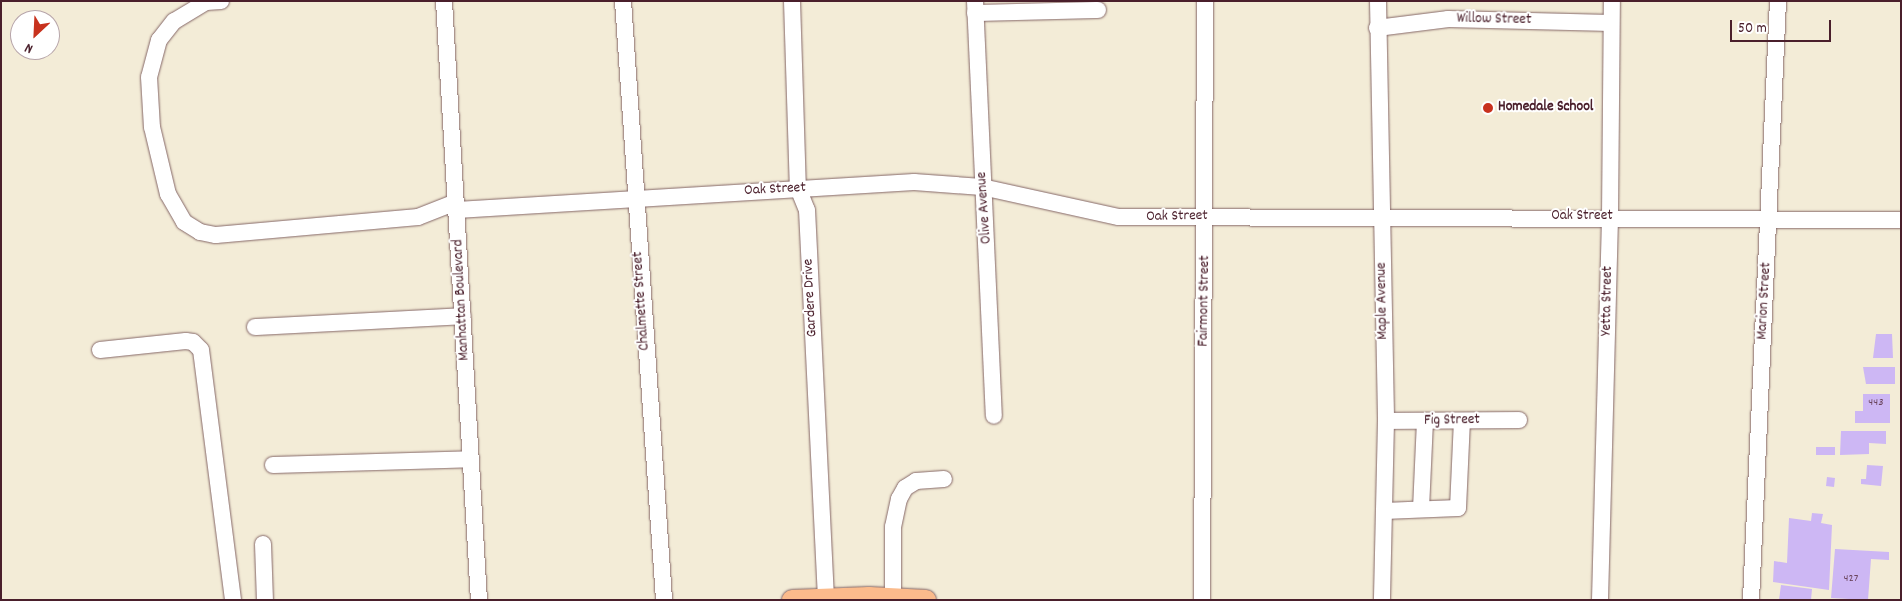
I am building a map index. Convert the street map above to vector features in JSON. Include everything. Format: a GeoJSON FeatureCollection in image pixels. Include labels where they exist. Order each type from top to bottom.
{"type":"FeatureCollection","features":[{"type":"Feature","properties":{"kind":"main road"},"geometry":{"type":"LineString","coordinates":[[792,600],[826,597],[926,600]]}},
{"type":"Feature","properties":{"kind":"street","name":"Oak Street"},"geometry":{"type":"LineString","coordinates":[[221,1],[206,2],[174,21],[159,40],[149,77],[152,127],[168,194],[184,222],[200,232],[216,235],[418,216],[457,206],[914,182],[982,187],[1119,217],[1381,216],[1901,220]]}},
{"type":"Feature","properties":{"kind":"street","name":"Manhattan Boulevard"},"geometry":{"type":"LineString","coordinates":[[444,1],[479,600]]}},
{"type":"Feature","properties":{"kind":"street","name":"Chalmette Street"},"geometry":{"type":"LineString","coordinates":[[622,1],[634,198],[664,600]]}},
{"type":"Feature","properties":{"kind":"street","name":"Gardere Drive"},"geometry":{"type":"LineString","coordinates":[[792,1],[798,188],[807,210],[826,597]]}},
{"type":"Feature","properties":{"kind":"street","name":"Fairmont Street"},"geometry":{"type":"LineString","coordinates":[[1202,600],[1205,216],[1204,1]]}},
{"type":"Feature","properties":{"kind":"street","name":"Maple Avenue"},"geometry":{"type":"LineString","coordinates":[[1378,1],[1377,28],[1386,421],[1382,600]]}},
{"type":"Feature","properties":{"kind":"street","name":"Yetta Street"},"geometry":{"type":"LineString","coordinates":[[1600,600],[1610,217],[1612,1]]}},
{"type":"Feature","properties":{"kind":"street","name":"Marion Street"},"geometry":{"type":"LineString","coordinates":[[1751,600],[1778,1]]}},
{"type":"Feature","properties":{"kind":"street"},"geometry":{"type":"LineString","coordinates":[[975,7],[1098,10]]}},
{"type":"Feature","properties":{"kind":"street","name":"Olive Avenue"},"geometry":{"type":"LineString","coordinates":[[975,7],[994,416]]}},
{"type":"Feature","properties":{"kind":"street","name":"Willow Street"},"geometry":{"type":"LineString","coordinates":[[1377,28],[1448,19],[1611,23]]}},
{"type":"Feature","properties":{"kind":"street"},"geometry":{"type":"LineString","coordinates":[[255,327],[463,316]]}},
{"type":"Feature","properties":{"kind":"street"},"geometry":{"type":"LineString","coordinates":[[100,350],[186,341],[201,350],[233,600]]}},
{"type":"Feature","properties":{"kind":"street"},"geometry":{"type":"LineString","coordinates":[[1384,511],[1458,508],[1462,420]]}},
{"type":"Feature","properties":{"kind":"street","name":"Fig Street"},"geometry":{"type":"LineString","coordinates":[[1386,421],[1519,420]]}},
{"type":"Feature","properties":{"kind":"street"},"geometry":{"type":"LineString","coordinates":[[1420,509],[1425,421]]}},
{"type":"Feature","properties":{"kind":"street"},"geometry":{"type":"LineString","coordinates":[[272,466],[471,459]]}},
{"type":"Feature","properties":{"kind":"street"},"geometry":{"type":"LineString","coordinates":[[893,598],[893,527],[898,499],[905,488],[916,481],[944,478]]}},
{"type":"Feature","properties":{"kind":"street"},"geometry":{"type":"LineString","coordinates":[[263,544],[265,600]]}},
{"type":"Feature","properties":{"kind":"building"},"geometry":{"type":"Polygon","coordinates":[[[1876,334],[1892,334],[1893,358],[1873,358],[1876,334]]]}},
{"type":"Feature","properties":{"kind":"building"},"geometry":{"type":"Polygon","coordinates":[[[1863,367],[1895,367],[1895,384],[1866,384],[1863,367]]]}},
{"type":"Feature","properties":{"kind":"building"},"geometry":{"type":"Polygon","coordinates":[[[1863,394],[1890,394],[1890,423],[1855,423],[1855,411],[1863,411],[1863,394]]]}},
{"type":"Feature","properties":{"kind":"building"},"geometry":{"type":"Polygon","coordinates":[[[1841,431],[1886,431],[1886,444],[1869,443],[1869,454],[1840,455],[1841,431]]]}},
{"type":"Feature","properties":{"kind":"building"},"geometry":{"type":"Polygon","coordinates":[[[1816,447],[1835,447],[1835,455],[1816,455],[1816,447]]]}},
{"type":"Feature","properties":{"kind":"building"},"geometry":{"type":"Polygon","coordinates":[[[1867,465],[1883,466],[1881,486],[1861,484],[1861,479],[1866,479],[1867,465]]]}},
{"type":"Feature","properties":{"kind":"building"},"geometry":{"type":"Polygon","coordinates":[[[1827,477],[1835,478],[1834,487],[1826,486],[1827,477]]]}},
{"type":"Feature","properties":{"kind":"building"},"geometry":{"type":"Polygon","coordinates":[[[1812,513],[1823,514],[1821,523],[1832,525],[1829,590],[1773,582],[1774,561],[1787,563],[1789,518],[1811,521],[1812,513]]]}},
{"type":"Feature","properties":{"kind":"building"},"geometry":{"type":"Polygon","coordinates":[[[1835,549],[1889,552],[1889,560],[1871,559],[1868,600],[1831,598],[1835,549]]]}},
{"type":"Feature","properties":{"kind":"building"},"geometry":{"type":"Polygon","coordinates":[[[1781,585],[1812,589],[1811,600],[1779,600],[1781,585]]]}},
{"type":"Feature","properties":{"kind":"place","name":"Homedale School"},"geometry":{"type":"Point","coordinates":[1488,108]}}]}
